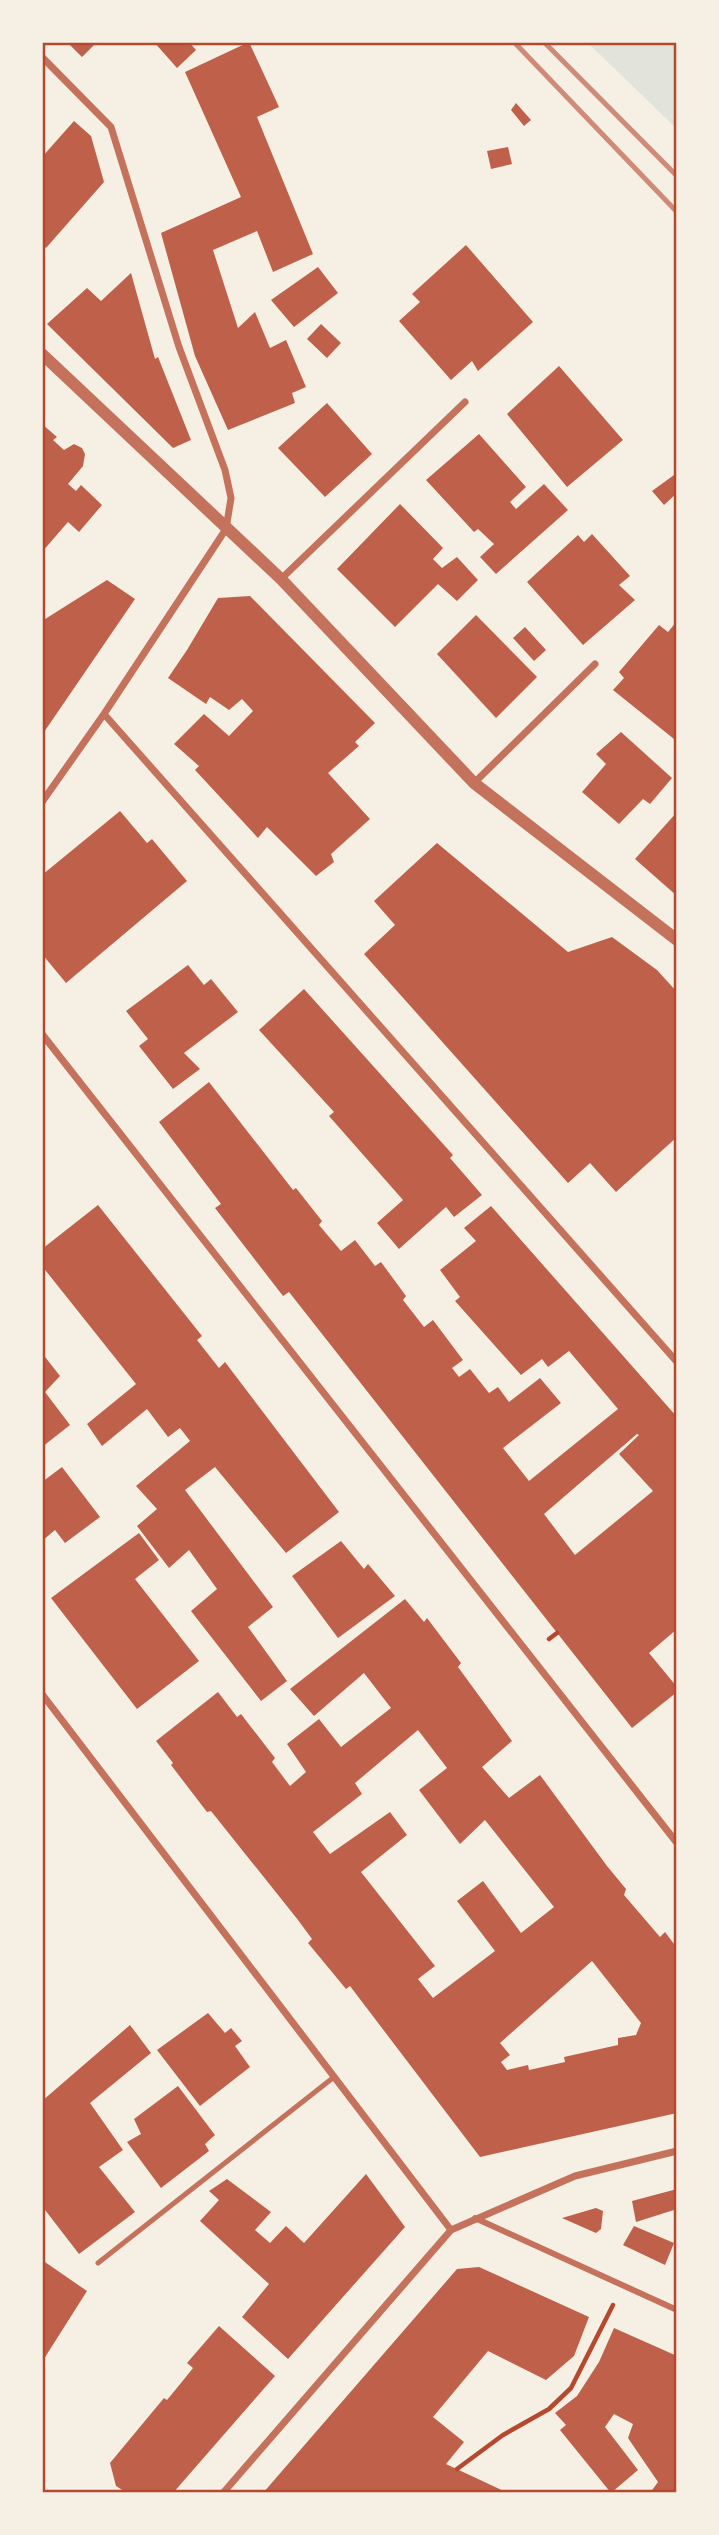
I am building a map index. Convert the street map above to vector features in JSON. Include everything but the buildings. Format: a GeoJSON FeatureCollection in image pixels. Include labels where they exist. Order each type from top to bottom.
{"type":"FeatureCollection","features":[{"type":"Feature","properties":{"kind":"street"},"geometry":{"type":"LineString","coordinates":[[42,57],[111,127],[179,347],[225,470],[231,498],[226,528],[104,714],[42,802]]}},
{"type":"Feature","properties":{"kind":"street"},"geometry":{"type":"LineString","coordinates":[[42,354],[281,579],[474,783],[677,940]]}},
{"type":"Feature","properties":{"kind":"street"},"geometry":{"type":"LineString","coordinates":[[281,579],[465,401]]}},
{"type":"Feature","properties":{"kind":"street"},"geometry":{"type":"LineString","coordinates":[[474,783],[595,664]]}},
{"type":"Feature","properties":{"kind":"street"},"geometry":{"type":"LineString","coordinates":[[104,714],[677,1362]]}},
{"type":"Feature","properties":{"kind":"street"},"geometry":{"type":"LineString","coordinates":[[42,1034],[677,1843]]}},
{"type":"Feature","properties":{"kind":"street"},"geometry":{"type":"LineString","coordinates":[[42,1694],[451,2230]]}},
{"type":"Feature","properties":{"kind":"street"},"geometry":{"type":"LineString","coordinates":[[223,2493],[451,2230],[575,2176],[677,2151]]}},
{"type":"Feature","properties":{"kind":"street"},"geometry":{"type":"LineString","coordinates":[[475,2218],[677,2310]]}},
{"type":"Feature","properties":{"kind":"lane"},"geometry":{"type":"LineString","coordinates":[[98,2263],[334,2077]]}},
{"type":"Feature","properties":{"kind":"path"},"geometry":{"type":"LineString","coordinates":[[457,2469],[503,2435],[549,2409],[571,2388],[622,2285]]}},
{"type":"Feature","properties":{"kind":"shaded area"},"geometry":{"type":"Polygon","coordinates":[[[587,42],[677,42],[677,129],[587,42]]]}},
{"type":"Feature","properties":{"kind":"railway"},"geometry":{"type":"LineString","coordinates":[[514,42],[677,212]]}},
{"type":"Feature","properties":{"kind":"railway"},"geometry":{"type":"LineString","coordinates":[[544,42],[677,176]]}}]}
